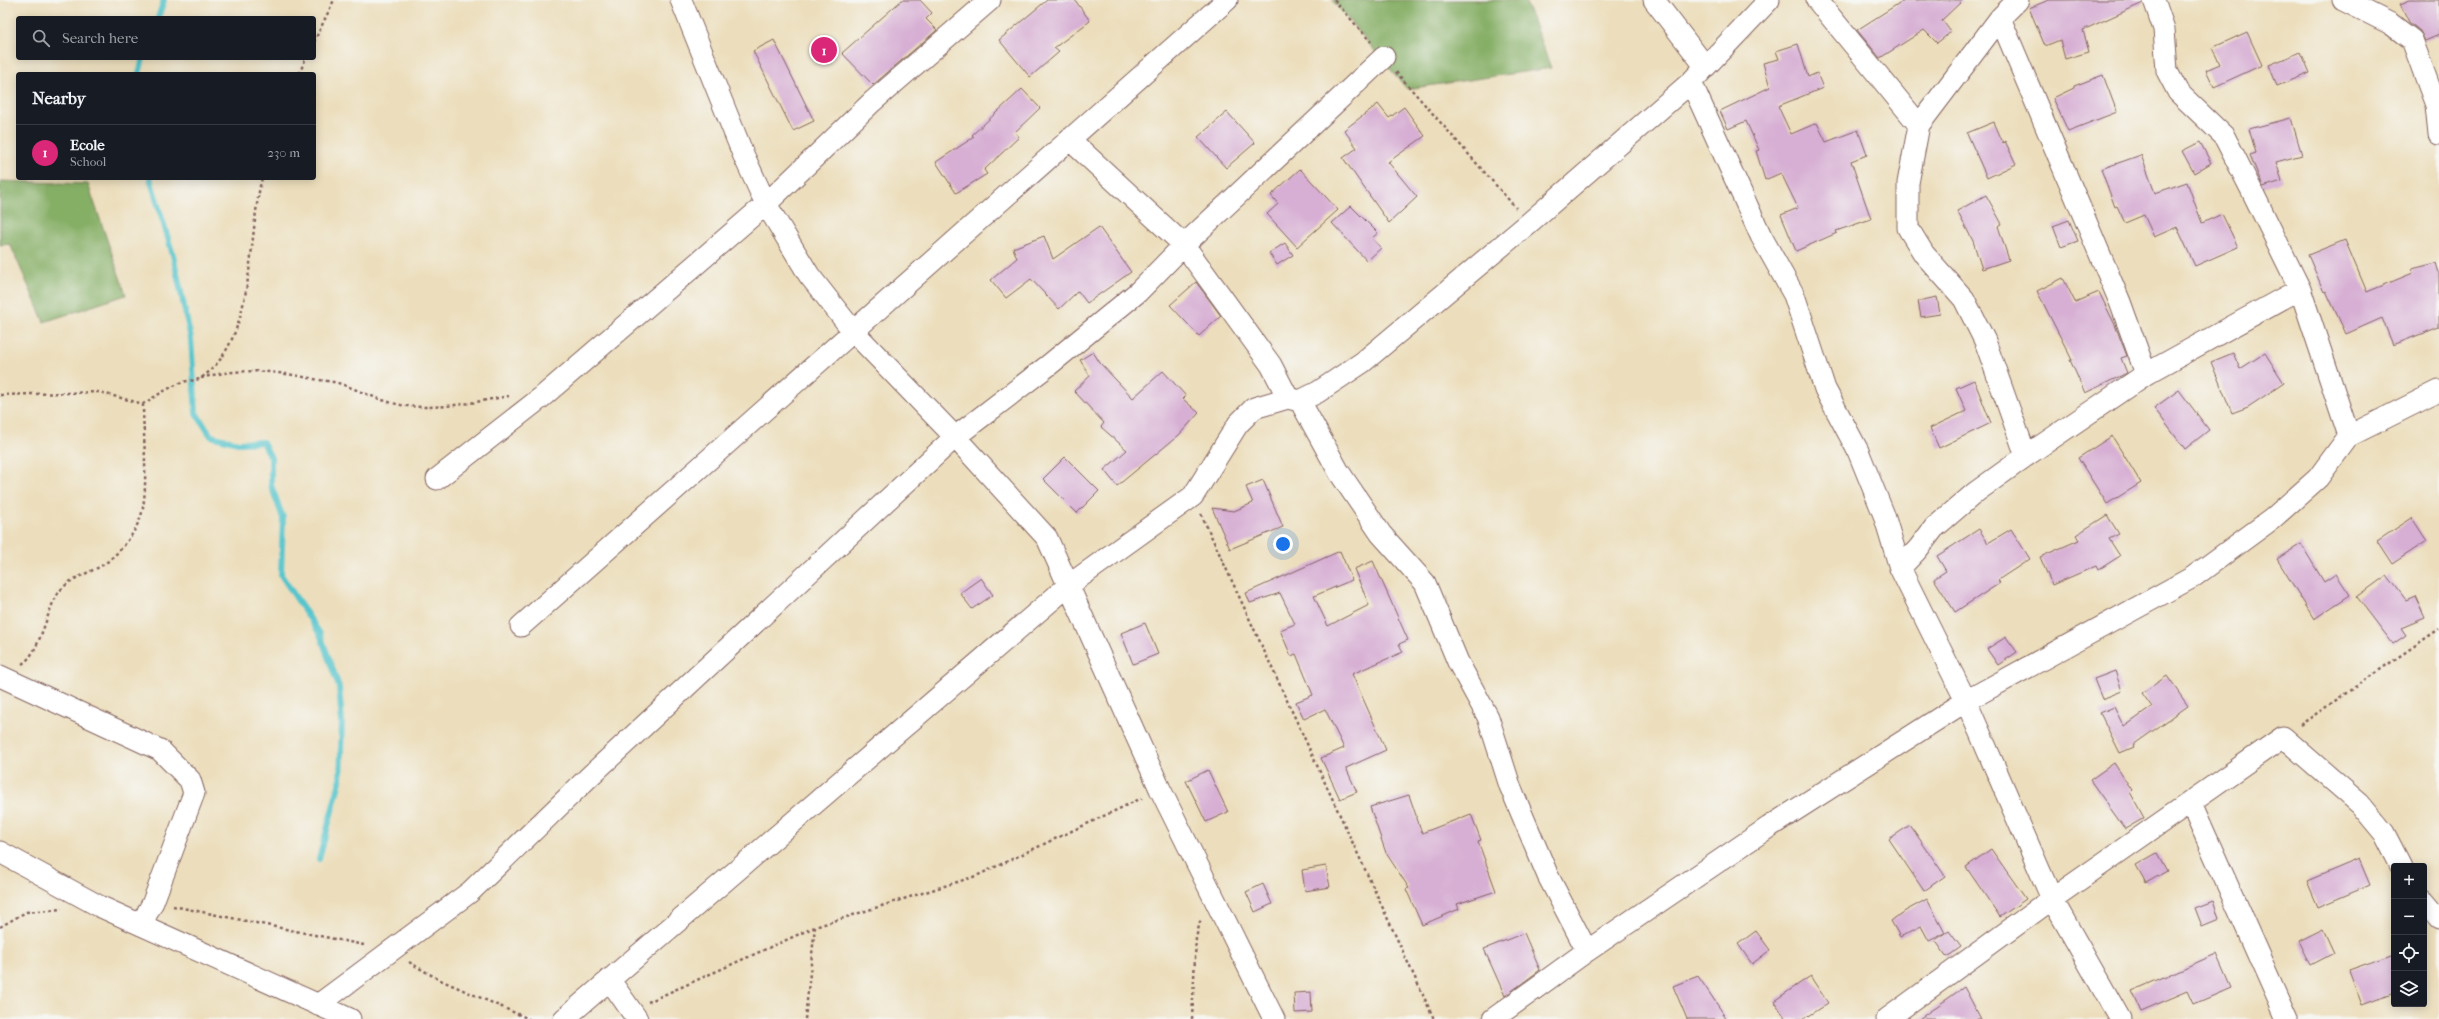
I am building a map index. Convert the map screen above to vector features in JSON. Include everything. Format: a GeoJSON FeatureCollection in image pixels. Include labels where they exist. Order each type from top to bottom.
{"type":"FeatureCollection","features":[{"type":"Feature","properties":{"kind":"street"},"geometry":{"type":"LineString","coordinates":[[681,0],[743,154],[766,204],[809,275],[853,331],[955,436],[1047,538],[1160,789],[1210,887],[1274,1019]]}},
{"type":"Feature","properties":{"kind":"street"},"geometry":{"type":"LineString","coordinates":[[437,479],[542,397],[766,204],[872,102],[990,0]]}},
{"type":"Feature","properties":{"kind":"street"},"geometry":{"type":"LineString","coordinates":[[521,626],[1227,0]]}},
{"type":"Feature","properties":{"kind":"street"},"geometry":{"type":"LineString","coordinates":[[1654,0],[1704,66]]}},
{"type":"Feature","properties":{"kind":"street"},"geometry":{"type":"LineString","coordinates":[[564,1019],[1069,585],[1193,496],[1238,424],[1254,408],[1318,392],[1363,362],[1529,223],[1692,82],[1704,66],[1769,0]]}},
{"type":"Feature","properties":{"kind":"street"},"geometry":{"type":"LineString","coordinates":[[1817,0],[1919,124]]}},
{"type":"Feature","properties":{"kind":"street"},"geometry":{"type":"LineString","coordinates":[[2018,0],[2000,18],[1919,124],[1908,183],[1908,228],[1924,254],[1964,299],[1985,341],[2026,456]]}},
{"type":"Feature","properties":{"kind":"street"},"geometry":{"type":"LineString","coordinates":[[2154,0],[2164,30],[2167,71],[2178,92],[2224,136],[2300,289],[2349,436]]}},
{"type":"Feature","properties":{"kind":"street"},"geometry":{"type":"LineString","coordinates":[[2343,0],[2391,24],[2412,40],[2436,105],[2439,134]]}},
{"type":"Feature","properties":{"kind":"street"},"geometry":{"type":"LineString","coordinates":[[2000,18],[2120,302],[2146,374]]}},
{"type":"Feature","properties":{"kind":"street"},"geometry":{"type":"LineString","coordinates":[[318,1005],[470,892],[590,776],[955,436],[1049,365],[1138,292],[1184,245],[1384,57]]}},
{"type":"Feature","properties":{"kind":"street"},"geometry":{"type":"LineString","coordinates":[[1692,82],[1761,236],[1794,295],[1825,389],[1858,451],[1884,515],[1900,568],[1966,701],[2052,899],[2120,1019]]}},
{"type":"Feature","properties":{"kind":"street"},"geometry":{"type":"LineString","coordinates":[[1069,139],[1184,245],[1294,399],[1339,472],[1392,548],[1410,564],[1425,583],[1458,662],[1488,717],[1510,786],[1548,876],[1587,951]]}},
{"type":"Feature","properties":{"kind":"street"},"geometry":{"type":"LineString","coordinates":[[1900,568],[1918,549],[1934,528],[1976,492],[2026,456],[2146,374],[2300,289]]}},
{"type":"Feature","properties":{"kind":"street"},"geometry":{"type":"LineString","coordinates":[[1493,1019],[1587,951],[1769,827],[1966,701],[2193,577],[2272,519],[2318,478],[2349,436],[2439,391]]}},
{"type":"Feature","properties":{"kind":"street"},"geometry":{"type":"LineString","coordinates":[[0,676],[160,750],[190,780],[194,793],[153,902],[141,925]]}},
{"type":"Feature","properties":{"kind":"street"},"geometry":{"type":"LineString","coordinates":[[1887,1019],[2052,899],[2191,803],[2283,737],[2360,804],[2384,833],[2399,863]]}},
{"type":"Feature","properties":{"kind":"street"},"geometry":{"type":"LineString","coordinates":[[2191,803],[2287,1019]]}},
{"type":"Feature","properties":{"kind":"street"},"geometry":{"type":"LineString","coordinates":[[0,852],[100,906],[350,1019]]}},
{"type":"Feature","properties":{"kind":"street"},"geometry":{"type":"LineString","coordinates":[[2427,904],[2439,918]]}},
{"type":"Feature","properties":{"kind":"street"},"geometry":{"type":"LineString","coordinates":[[609,980],[633,1015]]}},
{"type":"Feature","properties":{"kind":"path"},"geometry":{"type":"LineString","coordinates":[[316,38],[334,0]]}},
{"type":"Feature","properties":{"kind":"path"},"geometry":{"type":"LineString","coordinates":[[1334,0],[1384,57],[1410,90],[1529,223]]}},
{"type":"Feature","properties":{"kind":"path"},"geometry":{"type":"LineString","coordinates":[[300,72],[305,60]]}},
{"type":"Feature","properties":{"kind":"path"},"geometry":{"type":"LineString","coordinates":[[200,378],[220,359],[231,340],[238,323],[247,280],[262,180]]}},
{"type":"Feature","properties":{"kind":"path"},"geometry":{"type":"LineString","coordinates":[[0,395],[99,392],[143,404],[164,391],[183,382],[224,372],[241,370],[293,375],[340,383],[369,396],[400,405],[419,407],[452,406],[510,396],[542,397]]}},
{"type":"Feature","properties":{"kind":"path"},"geometry":{"type":"LineString","coordinates":[[18,666],[25,662],[37,647],[42,628],[58,594],[70,581],[106,563],[124,548],[141,516],[144,483],[143,404]]}},
{"type":"Feature","properties":{"kind":"path"},"geometry":{"type":"LineString","coordinates":[[1193,496],[1434,1019]]}},
{"type":"Feature","properties":{"kind":"path"},"geometry":{"type":"LineString","coordinates":[[2283,737],[2439,629]]}},
{"type":"Feature","properties":{"kind":"path"},"geometry":{"type":"LineString","coordinates":[[633,1015],[815,927],[976,876],[1160,789]]}},
{"type":"Feature","properties":{"kind":"path"},"geometry":{"type":"LineString","coordinates":[[1192,1019],[1196,938],[1210,887]]}},
{"type":"Feature","properties":{"kind":"path"},"geometry":{"type":"LineString","coordinates":[[153,902],[390,950],[438,979],[529,1019]]}},
{"type":"Feature","properties":{"kind":"path"},"geometry":{"type":"LineString","coordinates":[[0,926],[26,912],[100,906]]}},
{"type":"Feature","properties":{"kind":"path"},"geometry":{"type":"LineString","coordinates":[[805,1019],[815,927]]}},
{"type":"Feature","properties":{"kind":"green space"},"geometry":{"type":"Polygon","coordinates":[[[1332,0],[1525,0],[1551,68],[1407,89],[1332,0]]]}},
{"type":"Feature","properties":{"kind":"green space"},"geometry":{"type":"Polygon","coordinates":[[[0,181],[88,184],[126,295],[44,322],[10,244],[0,245],[0,181]]]}},
{"type":"Feature","properties":{"kind":"building"},"geometry":{"type":"Polygon","coordinates":[[[902,0],[920,0],[932,13],[926,19],[937,30],[873,85],[842,53],[902,0]]]}},
{"type":"Feature","properties":{"kind":"building"},"geometry":{"type":"Polygon","coordinates":[[[1047,0],[1075,0],[1090,21],[1054,48],[1059,52],[1030,77],[999,40],[1047,0]]]}},
{"type":"Feature","properties":{"kind":"building"},"geometry":{"type":"Polygon","coordinates":[[[1904,0],[1963,0],[1942,20],[1951,32],[1937,43],[1924,30],[1880,58],[1857,30],[1904,0]]]}},
{"type":"Feature","properties":{"kind":"building"},"geometry":{"type":"Polygon","coordinates":[[[2049,0],[2142,0],[2143,3],[2083,30],[2089,52],[2065,59],[2060,40],[2045,46],[2029,8],[2049,0]]]}},
{"type":"Feature","properties":{"kind":"building"},"geometry":{"type":"Polygon","coordinates":[[[2410,0],[2439,0],[2439,35],[2425,41],[2420,31],[2409,22],[2400,4],[2410,0]]]}},
{"type":"Feature","properties":{"kind":"building"},"geometry":{"type":"Polygon","coordinates":[[[2247,32],[2262,65],[2214,87],[2206,70],[2220,64],[2212,48],[2247,32]]]}},
{"type":"Feature","properties":{"kind":"building"},"geometry":{"type":"Polygon","coordinates":[[[774,40],[814,121],[793,131],[753,51],[774,40]]]}},
{"type":"Feature","properties":{"kind":"building"},"geometry":{"type":"Polygon","coordinates":[[[1798,44],[1808,77],[1817,73],[1823,88],[1778,106],[1791,134],[1817,123],[1826,142],[1858,130],[1867,155],[1851,161],[1871,219],[1836,231],[1837,233],[1796,251],[1781,215],[1798,208],[1781,173],[1765,180],[1756,151],[1759,150],[1746,121],[1728,129],[1720,111],[1770,87],[1763,63],[1779,59],[1776,51],[1798,44]]]}},
{"type":"Feature","properties":{"kind":"building"},"geometry":{"type":"Polygon","coordinates":[[[2301,52],[2310,73],[2277,86],[2269,65],[2301,52]]]}},
{"type":"Feature","properties":{"kind":"building"},"geometry":{"type":"Polygon","coordinates":[[[2103,75],[2117,112],[2068,131],[2053,98],[2074,88],[2074,86],[2103,75]]]}},
{"type":"Feature","properties":{"kind":"building"},"geometry":{"type":"Polygon","coordinates":[[[1022,89],[1040,108],[1015,132],[1019,137],[984,170],[987,174],[956,193],[936,162],[974,137],[972,135],[1022,89]]]}},
{"type":"Feature","properties":{"kind":"building"},"geometry":{"type":"Polygon","coordinates":[[[1378,104],[1389,118],[1404,107],[1425,136],[1388,162],[1417,197],[1389,223],[1343,158],[1357,148],[1344,130],[1378,104]]]}},
{"type":"Feature","properties":{"kind":"building"},"geometry":{"type":"Polygon","coordinates":[[[1227,112],[1255,143],[1226,168],[1198,137],[1227,112]]]}},
{"type":"Feature","properties":{"kind":"building"},"geometry":{"type":"Polygon","coordinates":[[[2291,118],[2302,155],[2276,162],[2282,181],[2263,187],[2250,155],[2256,153],[2249,129],[2291,118]]]}},
{"type":"Feature","properties":{"kind":"building"},"geometry":{"type":"Polygon","coordinates":[[[1994,122],[2003,143],[2005,141],[2016,164],[1987,178],[1967,133],[1994,122]]]}},
{"type":"Feature","properties":{"kind":"building"},"geometry":{"type":"Polygon","coordinates":[[[2200,142],[2211,163],[2194,173],[2182,151],[2200,142]]]}},
{"type":"Feature","properties":{"kind":"building"},"geometry":{"type":"Polygon","coordinates":[[[2141,155],[2155,193],[2187,182],[2202,223],[2222,214],[2238,247],[2195,266],[2177,227],[2154,237],[2144,215],[2125,223],[2117,206],[2115,207],[2101,169],[2141,155]]]}},
{"type":"Feature","properties":{"kind":"building"},"geometry":{"type":"Polygon","coordinates":[[[1300,169],[1338,210],[1297,247],[1267,214],[1278,204],[1271,195],[1300,169]]]}},
{"type":"Feature","properties":{"kind":"building"},"geometry":{"type":"Polygon","coordinates":[[[1986,195],[2002,224],[1998,226],[2009,260],[1982,269],[1973,241],[1957,211],[1986,195]]]}},
{"type":"Feature","properties":{"kind":"building"},"geometry":{"type":"Polygon","coordinates":[[[1351,206],[1378,233],[1372,238],[1381,248],[1367,261],[1332,223],[1351,206]]]}},
{"type":"Feature","properties":{"kind":"building"},"geometry":{"type":"Polygon","coordinates":[[[2069,220],[2078,241],[2061,247],[2053,226],[2069,220]]]}},
{"type":"Feature","properties":{"kind":"building"},"geometry":{"type":"Polygon","coordinates":[[[1099,227],[1131,272],[1087,303],[1078,291],[1059,309],[1031,279],[1006,298],[991,280],[1017,258],[1013,248],[1044,236],[1053,259],[1099,227]]]}},
{"type":"Feature","properties":{"kind":"building"},"geometry":{"type":"Polygon","coordinates":[[[2345,240],[2367,292],[2413,273],[2412,269],[2436,263],[2439,273],[2439,327],[2393,345],[2382,318],[2346,334],[2326,291],[2324,292],[2308,255],[2345,240]]]}},
{"type":"Feature","properties":{"kind":"building"},"geometry":{"type":"Polygon","coordinates":[[[1285,243],[1293,255],[1277,265],[1269,253],[1285,243]]]}},
{"type":"Feature","properties":{"kind":"building"},"geometry":{"type":"Polygon","coordinates":[[[2063,278],[2075,302],[2099,292],[2115,325],[2127,356],[2121,358],[2127,373],[2085,393],[2070,360],[2072,360],[2037,291],[2063,278]]]}},
{"type":"Feature","properties":{"kind":"building"},"geometry":{"type":"Polygon","coordinates":[[[1196,282],[1221,316],[1199,336],[1170,305],[1196,282]]]}},
{"type":"Feature","properties":{"kind":"building"},"geometry":{"type":"Polygon","coordinates":[[[1937,297],[1940,314],[1921,317],[1918,301],[1937,297]]]}},
{"type":"Feature","properties":{"kind":"building"},"geometry":{"type":"Polygon","coordinates":[[[1093,352],[1100,363],[1133,398],[1163,371],[1186,396],[1183,399],[1199,413],[1179,435],[1117,486],[1104,470],[1127,450],[1101,427],[1104,423],[1074,391],[1090,376],[1080,360],[1093,352]]]}},
{"type":"Feature","properties":{"kind":"building"},"geometry":{"type":"Polygon","coordinates":[[[2233,353],[2240,369],[2265,353],[2284,383],[2248,407],[2232,413],[2211,362],[2233,353]]]}},
{"type":"Feature","properties":{"kind":"building"},"geometry":{"type":"Polygon","coordinates":[[[1974,380],[1991,423],[1939,448],[1930,428],[1966,411],[1956,388],[1974,380]]]}},
{"type":"Feature","properties":{"kind":"building"},"geometry":{"type":"Polygon","coordinates":[[[2179,390],[2209,430],[2185,449],[2154,408],[2179,390]]]}},
{"type":"Feature","properties":{"kind":"building"},"geometry":{"type":"Polygon","coordinates":[[[2112,436],[2141,483],[2107,504],[2078,458],[2112,436]]]}},
{"type":"Feature","properties":{"kind":"building"},"geometry":{"type":"Polygon","coordinates":[[[1065,457],[1099,491],[1077,513],[1043,479],[1065,457]]]}},
{"type":"Feature","properties":{"kind":"building"},"geometry":{"type":"Polygon","coordinates":[[[1263,480],[1283,527],[1230,549],[1212,508],[1234,511],[1253,503],[1246,487],[1263,480]]]}},
{"type":"Feature","properties":{"kind":"building"},"geometry":{"type":"Polygon","coordinates":[[[2107,515],[2119,534],[2109,539],[2120,556],[2098,570],[2096,566],[2052,585],[2040,557],[2079,540],[2076,535],[2107,515]]]}},
{"type":"Feature","properties":{"kind":"building"},"geometry":{"type":"Polygon","coordinates":[[[2412,518],[2427,541],[2392,564],[2377,541],[2412,518]]]}},
{"type":"Feature","properties":{"kind":"building"},"geometry":{"type":"Polygon","coordinates":[[[1979,529],[1988,543],[2011,529],[2030,559],[1998,580],[2000,583],[1955,612],[1934,579],[1946,571],[1937,556],[1979,529]]]}},
{"type":"Feature","properties":{"kind":"building"},"geometry":{"type":"Polygon","coordinates":[[[2301,544],[2324,582],[2336,574],[2350,595],[2314,619],[2277,559],[2301,544]]]}},
{"type":"Feature","properties":{"kind":"building"},"geometry":{"type":"Polygon","coordinates":[[[1340,551],[1352,580],[1314,596],[1328,626],[1369,605],[1354,569],[1373,561],[1408,640],[1399,644],[1403,652],[1352,674],[1386,750],[1346,768],[1357,792],[1340,799],[1321,758],[1344,748],[1325,709],[1304,719],[1296,702],[1313,695],[1296,654],[1291,656],[1280,630],[1295,624],[1280,593],[1250,603],[1246,593],[1340,551]]]}},
{"type":"Feature","properties":{"kind":"building"},"geometry":{"type":"Polygon","coordinates":[[[2387,575],[2406,600],[2415,596],[2425,618],[2401,628],[2406,635],[2393,644],[2357,597],[2387,575]]]}},
{"type":"Feature","properties":{"kind":"building"},"geometry":{"type":"Polygon","coordinates":[[[981,578],[993,595],[972,609],[960,593],[981,578]]]}},
{"type":"Feature","properties":{"kind":"building"},"geometry":{"type":"Polygon","coordinates":[[[1145,623],[1158,654],[1133,664],[1121,633],[1145,623]]]}},
{"type":"Feature","properties":{"kind":"building"},"geometry":{"type":"Polygon","coordinates":[[[2006,637],[2017,652],[1998,665],[1987,649],[2006,637]]]}},
{"type":"Feature","properties":{"kind":"building"},"geometry":{"type":"Polygon","coordinates":[[[2115,671],[2122,691],[2102,699],[2094,679],[2115,671]]]}},
{"type":"Feature","properties":{"kind":"building"},"geometry":{"type":"Polygon","coordinates":[[[2167,676],[2188,706],[2133,745],[2134,747],[2120,753],[2100,713],[2114,707],[2124,727],[2152,707],[2142,693],[2167,676]]]}},
{"type":"Feature","properties":{"kind":"building"},"geometry":{"type":"Polygon","coordinates":[[[2114,763],[2132,790],[2130,792],[2144,818],[2125,829],[2090,780],[2114,763]]]}},
{"type":"Feature","properties":{"kind":"building"},"geometry":{"type":"Polygon","coordinates":[[[1208,770],[1228,812],[1206,822],[1186,781],[1208,770]]]}},
{"type":"Feature","properties":{"kind":"building"},"geometry":{"type":"Polygon","coordinates":[[[1409,795],[1422,833],[1471,814],[1481,840],[1478,841],[1496,891],[1457,904],[1459,909],[1422,925],[1406,889],[1409,888],[1386,853],[1370,807],[1409,795]]]}},
{"type":"Feature","properties":{"kind":"building"},"geometry":{"type":"Polygon","coordinates":[[[1910,825],[1945,876],[1924,891],[1889,839],[1910,825]]]}},
{"type":"Feature","properties":{"kind":"building"},"geometry":{"type":"Polygon","coordinates":[[[1991,849],[2026,899],[2000,917],[1966,867],[1991,849]]]}},
{"type":"Feature","properties":{"kind":"building"},"geometry":{"type":"Polygon","coordinates":[[[2157,853],[2167,871],[2146,883],[2136,865],[2157,853]]]}},
{"type":"Feature","properties":{"kind":"building"},"geometry":{"type":"Polygon","coordinates":[[[2359,859],[2370,885],[2318,907],[2307,881],[2359,859]]]}},
{"type":"Feature","properties":{"kind":"building"},"geometry":{"type":"Polygon","coordinates":[[[1326,866],[1330,887],[1305,891],[1302,870],[1326,866]]]}},
{"type":"Feature","properties":{"kind":"building"},"geometry":{"type":"Polygon","coordinates":[[[1263,884],[1272,904],[1255,912],[1246,892],[1263,884]]]}},
{"type":"Feature","properties":{"kind":"building"},"geometry":{"type":"Polygon","coordinates":[[[1927,899],[1945,933],[1929,941],[1921,926],[1900,937],[1891,921],[1900,914],[1927,899]]]}},
{"type":"Feature","properties":{"kind":"building"},"geometry":{"type":"Polygon","coordinates":[[[2213,901],[2219,919],[2202,926],[2195,908],[2213,901]]]}},
{"type":"Feature","properties":{"kind":"building"},"geometry":{"type":"Polygon","coordinates":[[[2323,929],[2334,953],[2311,965],[2299,941],[2323,929]]]}},
{"type":"Feature","properties":{"kind":"building"},"geometry":{"type":"Polygon","coordinates":[[[1756,931],[1770,950],[1752,964],[1738,944],[1756,931]]]}},
{"type":"Feature","properties":{"kind":"building"},"geometry":{"type":"Polygon","coordinates":[[[1949,931],[1961,947],[1947,957],[1935,940],[1949,931]]]}},
{"type":"Feature","properties":{"kind":"building"},"geometry":{"type":"Polygon","coordinates":[[[1524,933],[1540,970],[1505,996],[1484,949],[1524,933]]]}},
{"type":"Feature","properties":{"kind":"building"},"geometry":{"type":"Polygon","coordinates":[[[2216,954],[2231,988],[2194,1004],[2188,991],[2141,1011],[2132,991],[2216,954]]]}},
{"type":"Feature","properties":{"kind":"building"},"geometry":{"type":"Polygon","coordinates":[[[2391,955],[2391,994],[2362,1005],[2349,970],[2391,955]]]}},
{"type":"Feature","properties":{"kind":"building"},"geometry":{"type":"Polygon","coordinates":[[[1812,975],[1812,979],[1828,1003],[1803,1019],[1786,1019],[1774,1001],[1812,975]]]}},
{"type":"Feature","properties":{"kind":"building"},"geometry":{"type":"Polygon","coordinates":[[[1698,976],[1727,1019],[1687,1019],[1673,986],[1698,976]]]}},
{"type":"Feature","properties":{"kind":"building"},"geometry":{"type":"Polygon","coordinates":[[[1964,987],[1981,1019],[1919,1019],[1964,987]]]}},
{"type":"Feature","properties":{"kind":"building"},"geometry":{"type":"Polygon","coordinates":[[[1311,992],[1312,1012],[1295,1013],[1294,993],[1311,992]]]}},
{"type":"Feature","properties":{"kind":"waterway"},"geometry":{"type":"LineString","coordinates":[[159,16],[164,0]]}},
{"type":"Feature","properties":{"kind":"waterway"},"geometry":{"type":"LineString","coordinates":[[140,72],[142,60]]}},
{"type":"Feature","properties":{"kind":"waterway"},"geometry":{"type":"LineString","coordinates":[[151,180],[173,255],[191,339],[196,413],[211,436],[238,443],[263,442],[271,458],[271,485],[283,518],[281,575],[320,634],[339,687],[342,722],[340,781],[319,859]]}},
{"type":"Feature","properties":{"kind":"place","name":"Ecole"},"geometry":{"type":"Point","coordinates":[824,50]}}]}
